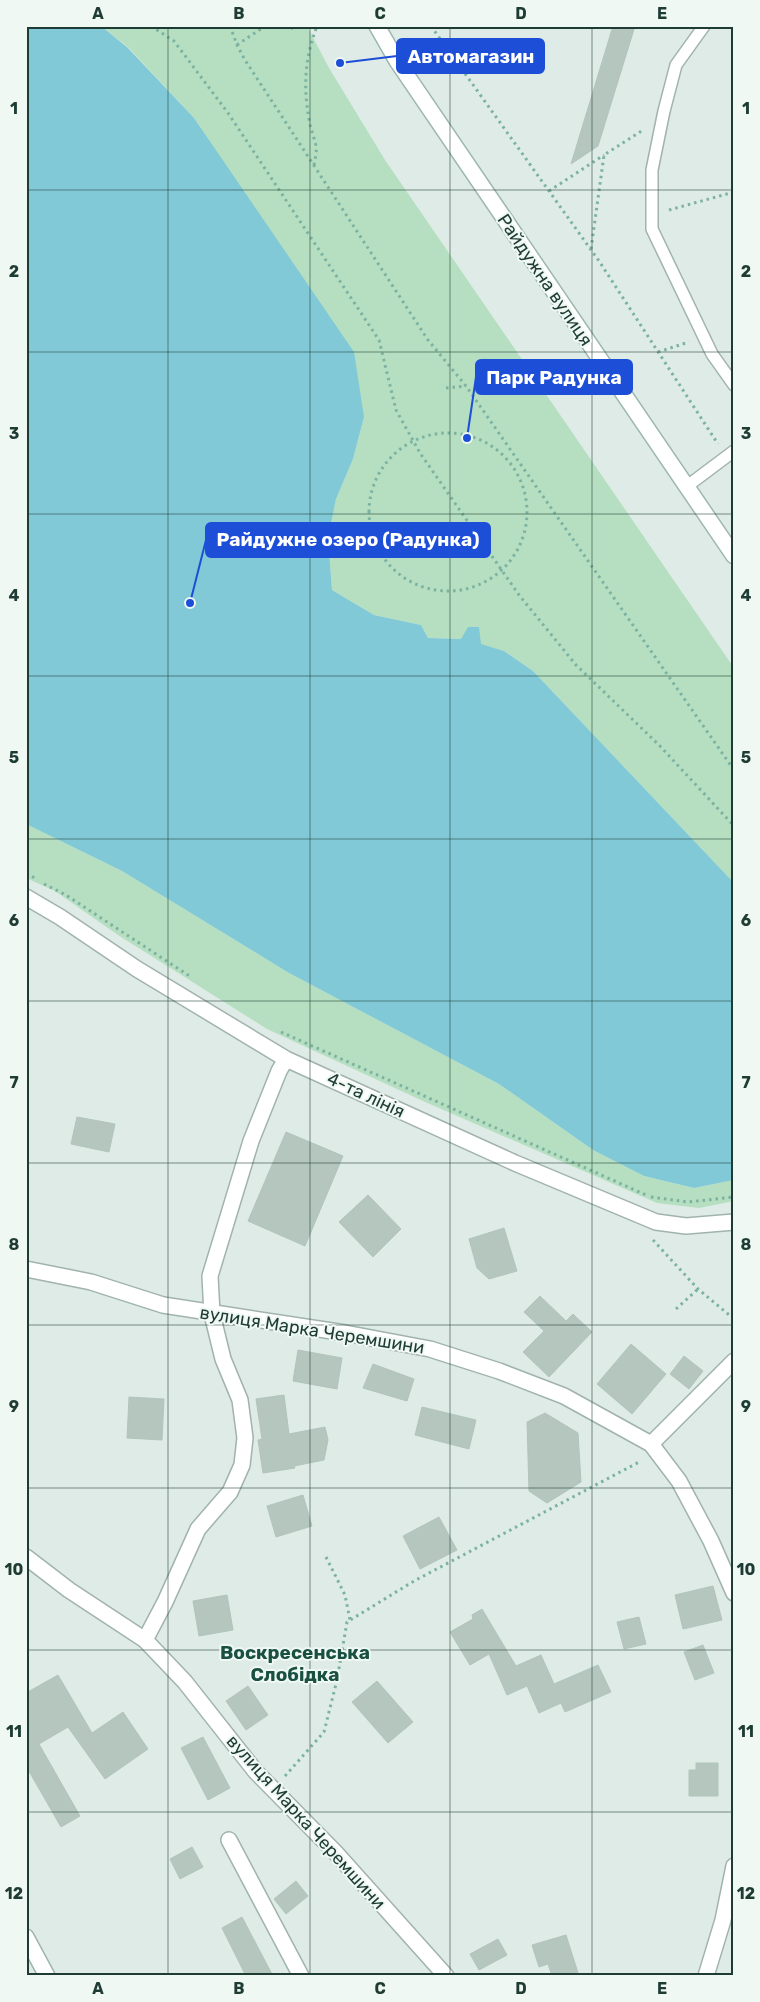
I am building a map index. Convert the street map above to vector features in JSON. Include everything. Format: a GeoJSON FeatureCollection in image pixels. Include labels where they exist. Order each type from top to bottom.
{"type":"FeatureCollection","features":[{"type":"Feature","properties":{"kind":"street","name":"Райдужна вулиця"},"geometry":{"type":"LineString","coordinates":[[377,26],[402,69],[734,556]]}},
{"type":"Feature","properties":{"kind":"street","name":"4-та лінія"},"geometry":{"type":"LineString","coordinates":[[26,897],[60,917],[137,969],[286,1058],[515,1163],[656,1222],[686,1226],[734,1222]]}},
{"type":"Feature","properties":{"kind":"street"},"geometry":{"type":"LineString","coordinates":[[145,1640],[165,1602],[198,1529],[230,1492],[242,1465],[245,1438],[240,1400],[223,1359],[212,1314],[210,1276],[251,1141],[286,1058]]}},
{"type":"Feature","properties":{"kind":"street","name":"вулиця Марка Черемшини"},"geometry":{"type":"LineString","coordinates":[[26,1269],[91,1282],[163,1305],[344,1333],[430,1349],[499,1371],[564,1396],[654,1448],[679,1481],[711,1541],[734,1593]]}},
{"type":"Feature","properties":{"kind":"street"},"geometry":{"type":"LineString","coordinates":[[654,1448],[734,1362]]}},
{"type":"Feature","properties":{"kind":"street","name":"вулиця Марка Черемшини"},"geometry":{"type":"LineString","coordinates":[[26,1557],[69,1590],[145,1640],[185,1682],[256,1772],[335,1852],[446,1976]]}},
{"type":"Feature","properties":{"kind":"street"},"geometry":{"type":"LineString","coordinates":[[229,1840],[301,1976]]}},
{"type":"Feature","properties":{"kind":"street"},"geometry":{"type":"LineString","coordinates":[[706,1976],[723,1920],[734,1866]]}},
{"type":"Feature","properties":{"kind":"street"},"geometry":{"type":"LineString","coordinates":[[26,1937],[47,1976]]}},
{"type":"Feature","properties":{"kind":"lane"},"geometry":{"type":"LineString","coordinates":[[704,26],[676,64],[652,170],[652,229],[712,354],[734,386]]}},
{"type":"Feature","properties":{"kind":"lane"},"geometry":{"type":"LineString","coordinates":[[686,487],[730,454]]}},
{"type":"Feature","properties":{"kind":"path"},"geometry":{"type":"LineString","coordinates":[[152,26],[174,41],[228,113],[379,340],[396,410],[420,453],[502,570],[576,665],[659,745],[734,826]]}},
{"type":"Feature","properties":{"kind":"path"},"geometry":{"type":"LineString","coordinates":[[230,26],[245,60],[428,340],[466,386],[734,770]]}},
{"type":"Feature","properties":{"kind":"path"},"geometry":{"type":"LineString","coordinates":[[237,45],[265,26]]}},
{"type":"Feature","properties":{"kind":"path"},"geometry":{"type":"LineString","coordinates":[[287,26],[289,30],[295,26]]}},
{"type":"Feature","properties":{"kind":"path"},"geometry":{"type":"LineString","coordinates":[[314,166],[316,147],[309,121],[306,73],[307,56],[317,26]]}},
{"type":"Feature","properties":{"kind":"path"},"geometry":{"type":"LineString","coordinates":[[431,26],[591,250],[658,352],[730,454]]}},
{"type":"Feature","properties":{"kind":"path"},"geometry":{"type":"LineString","coordinates":[[549,191],[663,117]]}},
{"type":"Feature","properties":{"kind":"path"},"geometry":{"type":"LineString","coordinates":[[591,250],[604,155]]}},
{"type":"Feature","properties":{"kind":"path"},"geometry":{"type":"LineString","coordinates":[[652,215],[734,192]]}},
{"type":"Feature","properties":{"kind":"path"},"geometry":{"type":"LineString","coordinates":[[658,352],[705,336]]}},
{"type":"Feature","properties":{"kind":"path"},"geometry":{"type":"LineString","coordinates":[[446,388],[466,386]]}},
{"type":"Feature","properties":{"kind":"path"},"geometry":{"type":"LineString","coordinates":[[435,433],[461,433],[486,442],[506,457],[509,462],[520,477],[527,500],[527,524],[520,547],[502,570],[487,582],[464,590],[440,592],[417,586],[396,573],[379,554],[370,529],[368,503],[375,478],[390,457],[413,441],[435,433]]}},
{"type":"Feature","properties":{"kind":"path"},"geometry":{"type":"LineString","coordinates":[[509,462],[515,457]]}},
{"type":"Feature","properties":{"kind":"path"},"geometry":{"type":"LineString","coordinates":[[26,874],[66,895],[195,980]]}},
{"type":"Feature","properties":{"kind":"path"},"geometry":{"type":"LineString","coordinates":[[278,1030],[653,1198],[688,1202],[734,1197]]}},
{"type":"Feature","properties":{"kind":"path"},"geometry":{"type":"LineString","coordinates":[[676,1309],[698,1289]]}},
{"type":"Feature","properties":{"kind":"path"},"geometry":{"type":"LineString","coordinates":[[274,1790],[303,1754],[324,1732],[337,1680],[347,1622],[414,1581],[654,1448]]}},
{"type":"Feature","properties":{"kind":"path"},"geometry":{"type":"LineString","coordinates":[[326,1557],[345,1595],[350,1620]]}},
{"type":"Feature","properties":{"kind":"green space"},"geometry":{"type":"Polygon","coordinates":[[[101,26],[307,26],[329,68],[385,160],[734,668],[734,883],[533,671],[504,651],[461,639],[428,638],[421,625],[374,615],[332,590],[328,538],[336,499],[353,459],[364,417],[260,217],[194,118],[129,48],[101,26]]]}},
{"type":"Feature","properties":{"kind":"green space"},"geometry":{"type":"Polygon","coordinates":[[[26,824],[122,871],[289,973],[499,1084],[593,1150],[644,1176],[694,1188],[734,1180],[734,1201],[699,1208],[657,1203],[423,1101],[267,1029],[118,935],[55,891],[26,878],[26,824]]]}},
{"type":"Feature","properties":{"kind":"water"},"geometry":{"type":"Polygon","coordinates":[[[26,26],[101,26],[128,48],[194,118],[354,352],[364,417],[353,459],[336,499],[328,538],[332,590],[374,615],[421,625],[428,638],[461,639],[468,627],[479,627],[481,644],[504,651],[533,671],[734,883],[734,1180],[694,1188],[644,1176],[593,1150],[499,1084],[289,973],[122,871],[26,824],[26,26]]]}},
{"type":"Feature","properties":{"kind":"building"},"geometry":{"type":"Polygon","coordinates":[[[613,26],[635,26],[598,146],[571,164],[613,26]]]}},
{"type":"Feature","properties":{"kind":"building"},"geometry":{"type":"Polygon","coordinates":[[[77,1117],[115,1124],[109,1152],[71,1144],[77,1117]]]}},
{"type":"Feature","properties":{"kind":"building"},"geometry":{"type":"Polygon","coordinates":[[[286,1132],[343,1156],[305,1246],[248,1221],[286,1132]]]}},
{"type":"Feature","properties":{"kind":"building"},"geometry":{"type":"Polygon","coordinates":[[[368,1195],[401,1229],[373,1257],[339,1222],[368,1195]]]}},
{"type":"Feature","properties":{"kind":"building"},"geometry":{"type":"Polygon","coordinates":[[[504,1228],[517,1271],[489,1279],[477,1268],[469,1239],[504,1228]]]}},
{"type":"Feature","properties":{"kind":"building"},"geometry":{"type":"Polygon","coordinates":[[[540,1296],[566,1321],[573,1314],[592,1332],[549,1377],[523,1352],[544,1331],[524,1312],[540,1296]]]}},
{"type":"Feature","properties":{"kind":"building"},"geometry":{"type":"Polygon","coordinates":[[[631,1344],[666,1374],[632,1414],[597,1384],[631,1344]]]}},
{"type":"Feature","properties":{"kind":"building"},"geometry":{"type":"Polygon","coordinates":[[[298,1350],[342,1358],[337,1389],[293,1381],[298,1350]]]}},
{"type":"Feature","properties":{"kind":"building"},"geometry":{"type":"Polygon","coordinates":[[[684,1356],[703,1371],[689,1389],[670,1374],[684,1356]]]}},
{"type":"Feature","properties":{"kind":"building"},"geometry":{"type":"Polygon","coordinates":[[[373,1364],[414,1379],[407,1401],[363,1388],[373,1364]]]}},
{"type":"Feature","properties":{"kind":"building"},"geometry":{"type":"Polygon","coordinates":[[[284,1395],[289,1434],[325,1427],[328,1440],[324,1460],[294,1466],[295,1468],[263,1473],[258,1440],[262,1439],[256,1399],[284,1395]]]}},
{"type":"Feature","properties":{"kind":"building"},"geometry":{"type":"Polygon","coordinates":[[[129,1397],[164,1399],[162,1440],[127,1438],[129,1397]]]}},
{"type":"Feature","properties":{"kind":"building"},"geometry":{"type":"Polygon","coordinates":[[[422,1407],[476,1420],[469,1449],[415,1435],[422,1407]]]}},
{"type":"Feature","properties":{"kind":"building"},"geometry":{"type":"Polygon","coordinates":[[[545,1413],[578,1433],[581,1482],[547,1503],[529,1491],[527,1422],[545,1413]]]}},
{"type":"Feature","properties":{"kind":"building"},"geometry":{"type":"Polygon","coordinates":[[[303,1495],[312,1526],[276,1537],[267,1506],[303,1495]]]}},
{"type":"Feature","properties":{"kind":"building"},"geometry":{"type":"Polygon","coordinates":[[[439,1517],[457,1550],[420,1569],[403,1536],[439,1517]]]}},
{"type":"Feature","properties":{"kind":"building"},"geometry":{"type":"Polygon","coordinates":[[[713,1586],[722,1620],[683,1629],[675,1595],[713,1586]]]}},
{"type":"Feature","properties":{"kind":"building"},"geometry":{"type":"Polygon","coordinates":[[[227,1595],[233,1630],[199,1636],[193,1601],[227,1595]]]}},
{"type":"Feature","properties":{"kind":"building"},"geometry":{"type":"Polygon","coordinates":[[[482,1609],[516,1666],[541,1655],[554,1684],[598,1665],[611,1692],[565,1712],[561,1703],[539,1713],[527,1686],[507,1695],[489,1654],[470,1665],[450,1632],[473,1619],[472,1615],[482,1609]]]}},
{"type":"Feature","properties":{"kind":"building"},"geometry":{"type":"Polygon","coordinates":[[[639,1617],[646,1644],[624,1649],[617,1622],[639,1617]]]}},
{"type":"Feature","properties":{"kind":"building"},"geometry":{"type":"Polygon","coordinates":[[[703,1645],[714,1673],[695,1680],[684,1652],[703,1645]]]}},
{"type":"Feature","properties":{"kind":"building"},"geometry":{"type":"Polygon","coordinates":[[[58,1675],[92,1733],[123,1712],[148,1749],[105,1779],[68,1727],[39,1744],[80,1816],[61,1827],[26,1766],[26,1693],[58,1675]]]}},
{"type":"Feature","properties":{"kind":"building"},"geometry":{"type":"Polygon","coordinates":[[[377,1681],[413,1722],[388,1743],[352,1702],[377,1681]]]}},
{"type":"Feature","properties":{"kind":"building"},"geometry":{"type":"Polygon","coordinates":[[[248,1686],[268,1715],[246,1730],[226,1701],[248,1686]]]}},
{"type":"Feature","properties":{"kind":"building"},"geometry":{"type":"Polygon","coordinates":[[[203,1737],[230,1788],[208,1800],[181,1748],[203,1737]]]}},
{"type":"Feature","properties":{"kind":"building"},"geometry":{"type":"Polygon","coordinates":[[[696,1763],[718,1763],[718,1796],[689,1796],[689,1770],[696,1770],[696,1763]]]}},
{"type":"Feature","properties":{"kind":"building"},"geometry":{"type":"Polygon","coordinates":[[[192,1847],[203,1867],[180,1879],[170,1859],[192,1847]]]}},
{"type":"Feature","properties":{"kind":"building"},"geometry":{"type":"Polygon","coordinates":[[[296,1881],[308,1896],[286,1914],[274,1899],[296,1881]]]}},
{"type":"Feature","properties":{"kind":"building"},"geometry":{"type":"Polygon","coordinates":[[[242,1917],[273,1976],[246,1976],[222,1928],[242,1917]]]}},
{"type":"Feature","properties":{"kind":"building"},"geometry":{"type":"Polygon","coordinates":[[[566,1935],[579,1976],[552,1976],[548,1964],[539,1967],[532,1945],[566,1935]]]}},
{"type":"Feature","properties":{"kind":"building"},"geometry":{"type":"Polygon","coordinates":[[[498,1939],[507,1955],[479,1970],[470,1954],[498,1939]]]}},
{"type":"Feature","properties":{"kind":"place","name":"Автомагазин"},"geometry":{"type":"Point","coordinates":[340,63]}},
{"type":"Feature","properties":{"kind":"place","name":"Парк Радунка"},"geometry":{"type":"Point","coordinates":[467,438]}},
{"type":"Feature","properties":{"kind":"place","name":"Райдужне озеро (Радунка)"},"geometry":{"type":"Point","coordinates":[190,603]}},
{"type":"Feature","properties":{"kind":"district","name":"Воскресенська Слобідка"},"geometry":{"type":"Point","coordinates":[295,1663]}}]}
